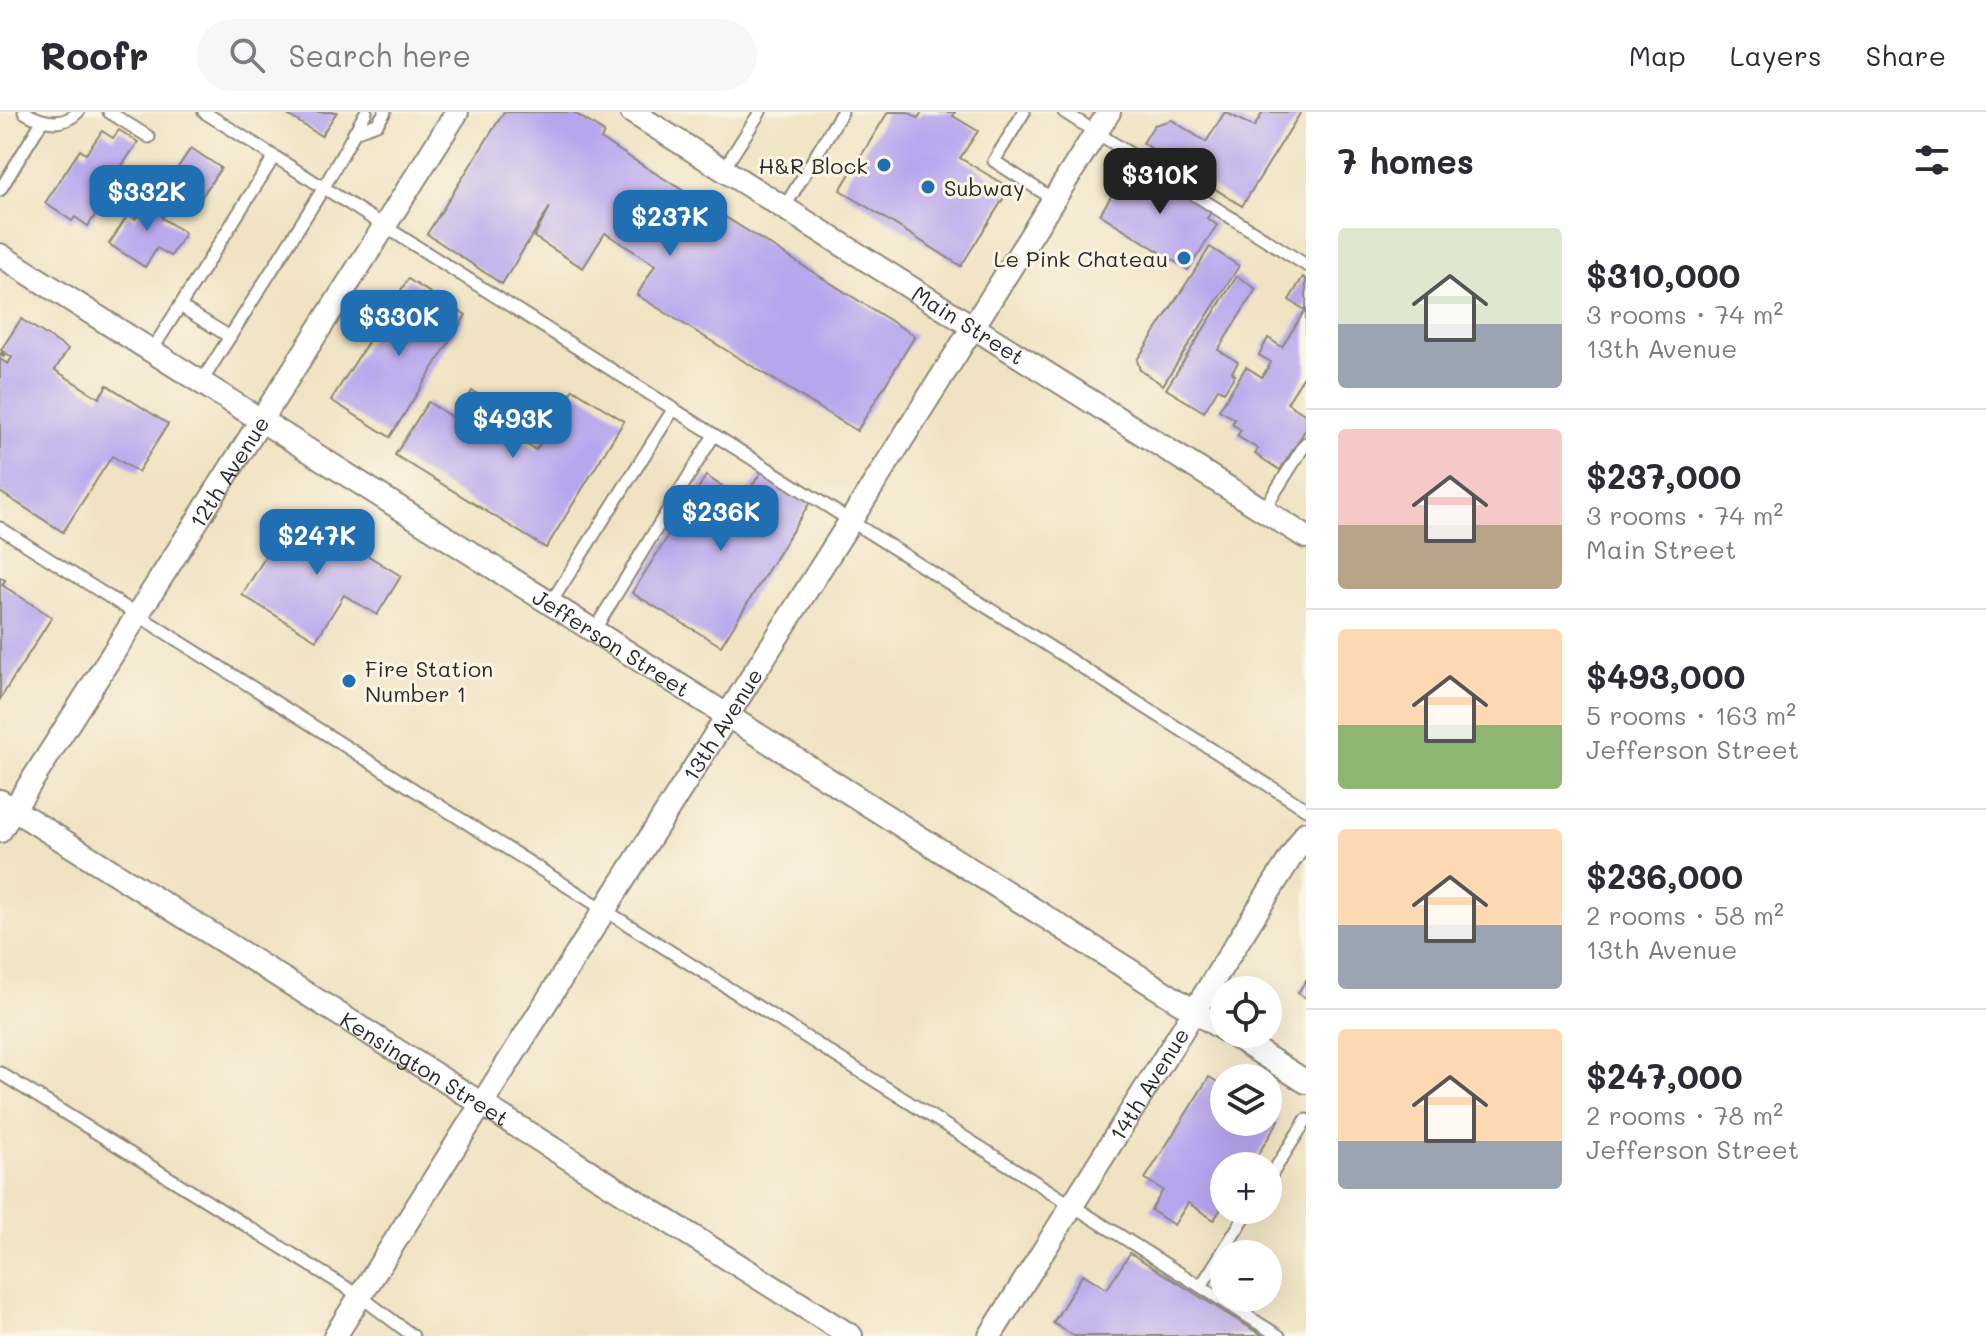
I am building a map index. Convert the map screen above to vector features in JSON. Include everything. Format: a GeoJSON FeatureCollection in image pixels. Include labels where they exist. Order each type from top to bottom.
{"type":"FeatureCollection","features":[{"type":"Feature","properties":{"kind":"street","name":"12th Avenue"},"geometry":{"type":"LineString","coordinates":[[0,831],[7,805],[139,613],[457,112]]}},
{"type":"Feature","properties":{"kind":"street","name":"Main Street"},"geometry":{"type":"LineString","coordinates":[[632,112],[1306,537]]}},
{"type":"Feature","properties":{"kind":"street","name":"13th Avenue"},"geometry":{"type":"LineString","coordinates":[[335,1336],[1109,112]]}},
{"type":"Feature","properties":{"kind":"street","name":"Jefferson Street"},"geometry":{"type":"LineString","coordinates":[[0,255],[264,420],[294,444],[1210,1021]]}},
{"type":"Feature","properties":{"kind":"street","name":"Kensington Street"},"geometry":{"type":"LineString","coordinates":[[7,805],[851,1336]]}},
{"type":"Feature","properties":{"kind":"street","name":"14th Avenue"},"geometry":{"type":"LineString","coordinates":[[990,1336],[1306,833]]}},
{"type":"Feature","properties":{"kind":"street"},"geometry":{"type":"LineString","coordinates":[[1253,1048],[1306,1082]]}},
{"type":"Feature","properties":{"kind":"lane"},"geometry":{"type":"LineString","coordinates":[[24,112],[41,123],[71,119],[78,112]]}},
{"type":"Feature","properties":{"kind":"lane"},"geometry":{"type":"LineString","coordinates":[[109,112],[149,137]]}},
{"type":"Feature","properties":{"kind":"lane"},"geometry":{"type":"LineString","coordinates":[[204,112],[1306,809]]}},
{"type":"Feature","properties":{"kind":"lane"},"geometry":{"type":"LineString","coordinates":[[351,112],[354,132]]}},
{"type":"Feature","properties":{"kind":"lane"},"geometry":{"type":"LineString","coordinates":[[202,381],[323,189],[366,112]]}},
{"type":"Feature","properties":{"kind":"lane"},"geometry":{"type":"LineString","coordinates":[[354,132],[377,124],[385,112]]}},
{"type":"Feature","properties":{"kind":"lane"},"geometry":{"type":"LineString","coordinates":[[723,170],[760,112]]}},
{"type":"Feature","properties":{"kind":"lane"},"geometry":{"type":"LineString","coordinates":[[784,208],[842,112]]}},
{"type":"Feature","properties":{"kind":"lane"},"geometry":{"type":"LineString","coordinates":[[1024,112],[994,161],[1053,199]]}},
{"type":"Feature","properties":{"kind":"lane"},"geometry":{"type":"LineString","coordinates":[[1064,112],[1306,265]]}},
{"type":"Feature","properties":{"kind":"lane"},"geometry":{"type":"LineString","coordinates":[[0,190],[41,123]]}},
{"type":"Feature","properties":{"kind":"lane"},"geometry":{"type":"LineString","coordinates":[[152,350],[274,157]]}},
{"type":"Feature","properties":{"kind":"lane"},"geometry":{"type":"LineString","coordinates":[[180,306],[230,337]]}},
{"type":"Feature","properties":{"kind":"lane"},"geometry":{"type":"LineString","coordinates":[[549,604],[673,410]]}},
{"type":"Feature","properties":{"kind":"lane"},"geometry":{"type":"LineString","coordinates":[[593,632],[714,435]]}},
{"type":"Feature","properties":{"kind":"lane"},"geometry":{"type":"LineString","coordinates":[[1263,511],[1306,443]]}},
{"type":"Feature","properties":{"kind":"lane"},"geometry":{"type":"LineString","coordinates":[[0,528],[1279,1336]]}},
{"type":"Feature","properties":{"kind":"lane"},"geometry":{"type":"LineString","coordinates":[[0,1073],[360,1296],[413,1336]]}},
{"type":"Feature","properties":{"kind":"lane"},"geometry":{"type":"LineString","coordinates":[[1282,1158],[1306,1120]]}},
{"type":"Feature","properties":{"kind":"lane"},"geometry":{"type":"LineString","coordinates":[[1201,1286],[1240,1224]]}},
{"type":"Feature","properties":{"kind":"path"},"geometry":{"type":"LineString","coordinates":[[0,353],[7,358]]}},
{"type":"Feature","properties":{"kind":"building"},"geometry":{"type":"Polygon","coordinates":[[[283,112],[337,112],[321,136],[283,112]]]}},
{"type":"Feature","properties":{"kind":"building"},"geometry":{"type":"Polygon","coordinates":[[[504,112],[573,112],[604,132],[601,139],[915,336],[857,431],[637,295],[655,265],[605,233],[583,268],[534,237],[550,207],[502,284],[427,234],[504,112]]]}},
{"type":"Feature","properties":{"kind":"building"},"geometry":{"type":"Polygon","coordinates":[[[888,112],[908,112],[918,118],[922,112],[955,112],[953,116],[978,131],[960,158],[1010,188],[961,266],[840,190],[888,112]]]}},
{"type":"Feature","properties":{"kind":"building"},"geometry":{"type":"Polygon","coordinates":[[[1225,112],[1254,127],[1263,112],[1301,112],[1242,206],[1143,143],[1154,125],[1172,120],[1206,142],[1225,112]]]}},
{"type":"Feature","properties":{"kind":"building"},"geometry":{"type":"Polygon","coordinates":[[[119,130],[138,142],[110,183],[114,186],[88,226],[75,217],[72,221],[45,203],[80,150],[86,154],[102,131],[113,138],[119,130]]]}},
{"type":"Feature","properties":{"kind":"building"},"geometry":{"type":"Polygon","coordinates":[[[191,148],[221,168],[200,199],[170,179],[191,148]]]}},
{"type":"Feature","properties":{"kind":"building"},"geometry":{"type":"Polygon","coordinates":[[[1133,162],[1211,212],[1207,218],[1217,225],[1188,270],[1100,214],[1133,162]]]}},
{"type":"Feature","properties":{"kind":"building"},"geometry":{"type":"Polygon","coordinates":[[[145,195],[168,209],[162,218],[185,233],[171,256],[157,248],[145,267],[109,244],[128,215],[135,219],[139,214],[135,211],[145,195]]]}},
{"type":"Feature","properties":{"kind":"building"},"geometry":{"type":"Polygon","coordinates":[[[1210,247],[1239,266],[1163,385],[1140,370],[1137,360],[1210,247]]]}},
{"type":"Feature","properties":{"kind":"building"},"geometry":{"type":"Polygon","coordinates":[[[1237,276],[1256,289],[1218,350],[1238,362],[1232,372],[1235,375],[1224,392],[1218,389],[1204,412],[1166,389],[1237,276]]]}},
{"type":"Feature","properties":{"kind":"building"},"geometry":{"type":"Polygon","coordinates":[[[1303,277],[1306,279],[1306,373],[1287,403],[1306,415],[1306,429],[1280,470],[1255,454],[1258,449],[1237,436],[1241,430],[1232,424],[1235,419],[1219,410],[1246,367],[1262,377],[1271,362],[1259,355],[1268,338],[1282,347],[1305,310],[1289,300],[1303,277]]]}},
{"type":"Feature","properties":{"kind":"building"},"geometry":{"type":"Polygon","coordinates":[[[408,279],[466,315],[390,437],[331,400],[408,279]]]}},
{"type":"Feature","properties":{"kind":"building"},"geometry":{"type":"Polygon","coordinates":[[[21,319],[68,349],[55,370],[99,398],[107,385],[168,424],[138,472],[112,456],[63,532],[0,492],[0,359],[8,364],[12,357],[1,350],[21,319]]]}},
{"type":"Feature","properties":{"kind":"building"},"geometry":{"type":"Polygon","coordinates":[[[573,389],[624,421],[546,548],[395,455],[428,402],[455,419],[472,391],[516,418],[507,432],[536,450],[573,389]]]}},
{"type":"Feature","properties":{"kind":"building"},"geometry":{"type":"Polygon","coordinates":[[[763,469],[812,499],[721,646],[632,593],[706,476],[743,500],[763,469]]]}},
{"type":"Feature","properties":{"kind":"building"},"geometry":{"type":"Polygon","coordinates":[[[294,510],[401,576],[377,615],[344,595],[316,640],[242,595],[294,510]]]}},
{"type":"Feature","properties":{"kind":"building"},"geometry":{"type":"Polygon","coordinates":[[[0,577],[5,580],[2,585],[52,617],[0,699],[0,577]]]}},
{"type":"Feature","properties":{"kind":"building"},"geometry":{"type":"Polygon","coordinates":[[[1306,980],[1306,998],[1298,993],[1306,980]]]}},
{"type":"Feature","properties":{"kind":"building"},"geometry":{"type":"Polygon","coordinates":[[[1209,1077],[1210,1136],[1269,1136],[1260,1152],[1210,1152],[1210,1217],[1188,1203],[1174,1225],[1151,1210],[1163,1190],[1145,1179],[1209,1077]]]}},
{"type":"Feature","properties":{"kind":"building"},"geometry":{"type":"Polygon","coordinates":[[[1130,1253],[1210,1303],[1210,1312],[1225,1312],[1263,1336],[1074,1336],[1053,1323],[1083,1274],[1107,1289],[1130,1253]]]}},
{"type":"Feature","properties":{"kind":"place","name":"H&R Block"},"geometry":{"type":"Point","coordinates":[884,165]}},
{"type":"Feature","properties":{"kind":"place","name":"Subway"},"geometry":{"type":"Point","coordinates":[928,187]}},
{"type":"Feature","properties":{"kind":"place","name":"Le Pink Chateau"},"geometry":{"type":"Point","coordinates":[1184,258]}},
{"type":"Feature","properties":{"kind":"place","name":"Fire Station Number 1"},"geometry":{"type":"Point","coordinates":[349,681]}}]}
